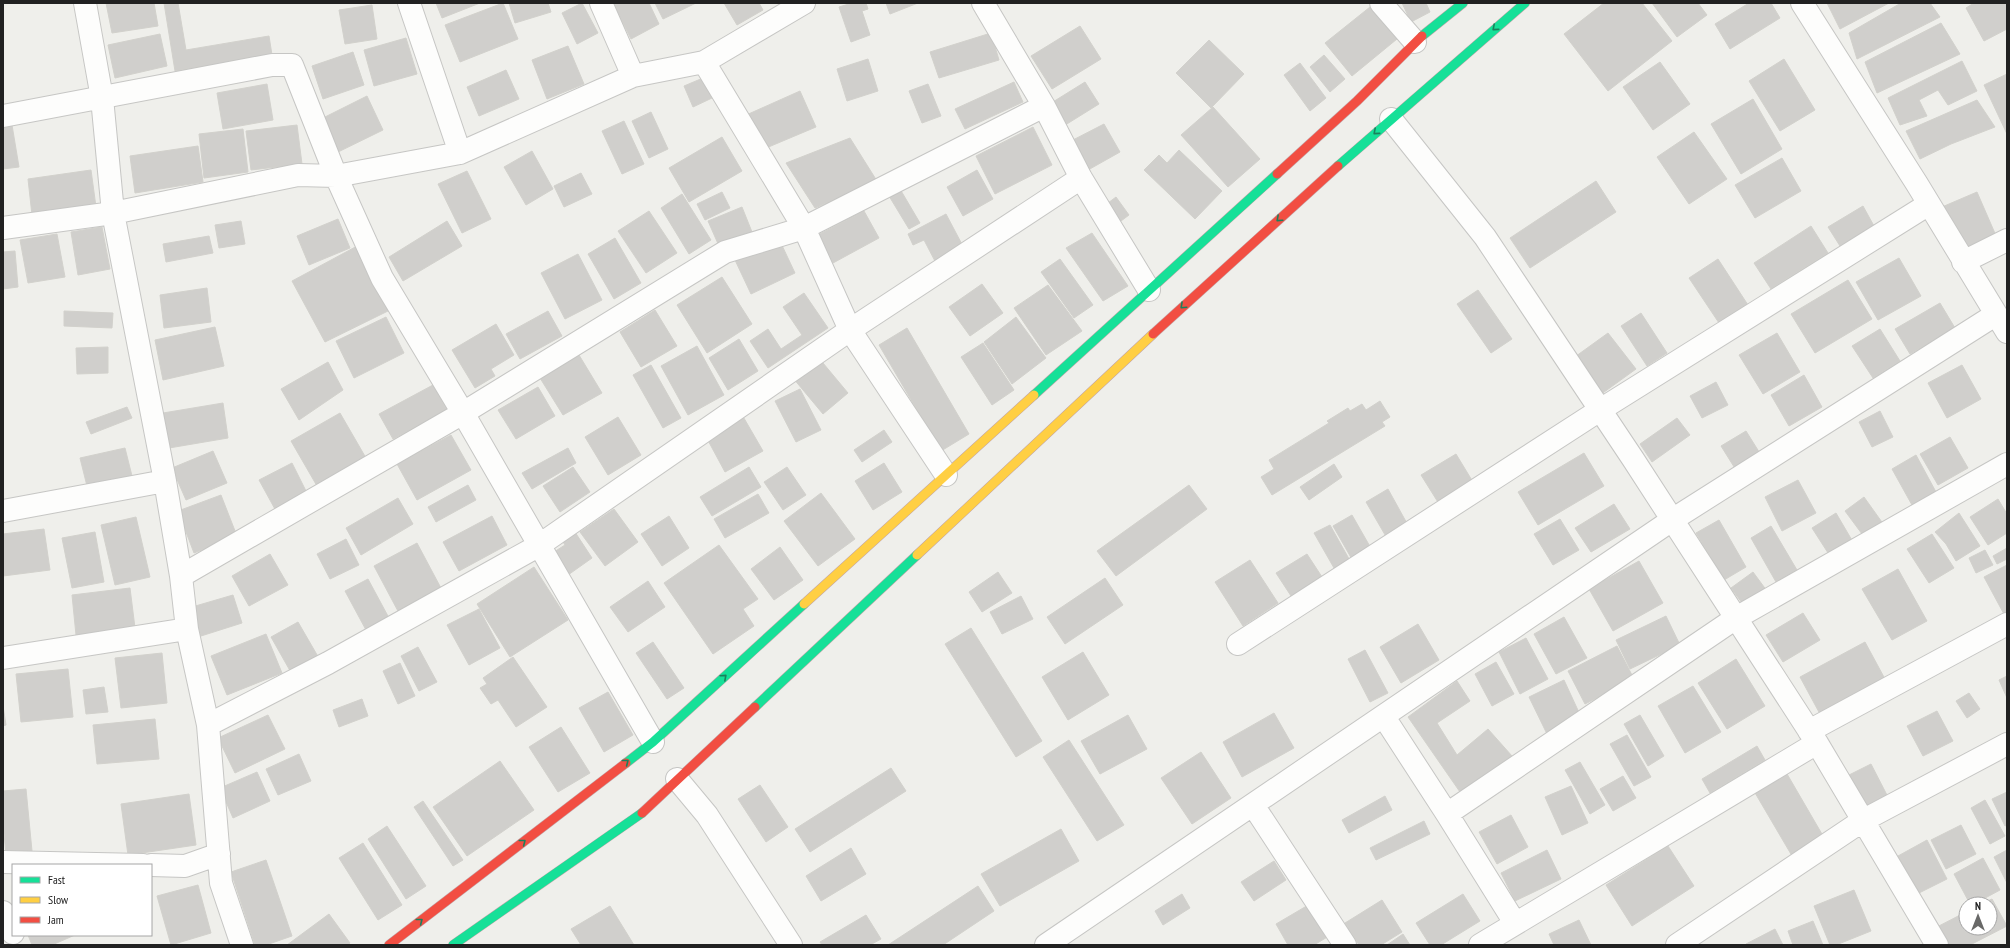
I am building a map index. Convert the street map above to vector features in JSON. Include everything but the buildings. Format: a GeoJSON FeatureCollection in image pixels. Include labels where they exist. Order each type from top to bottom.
{"type":"FeatureCollection","features":[{"type":"Feature","properties":{"kind":"highway"},"geometry":{"type":"LineString","coordinates":[[389,945],[653,742],[1357,101],[1415,42],[1463,3]]}},
{"type":"Feature","properties":{"kind":"highway"},"geometry":{"type":"LineString","coordinates":[[453,945],[635,819],[1183,306],[1391,119],[1525,3]]}},
{"type":"Feature","properties":{"kind":"street"},"geometry":{"type":"LineString","coordinates":[[85,3],[102,98],[113,213],[165,481],[181,576],[187,629],[208,725],[221,883],[242,945]]}},
{"type":"Feature","properties":{"kind":"street"},"geometry":{"type":"LineString","coordinates":[[409,3],[460,153]]}},
{"type":"Feature","properties":{"kind":"street"},"geometry":{"type":"LineString","coordinates":[[601,3],[633,76]]}},
{"type":"Feature","properties":{"kind":"street"},"geometry":{"type":"LineString","coordinates":[[983,3],[1044,106],[1081,178],[1149,290]]}},
{"type":"Feature","properties":{"kind":"street"},"geometry":{"type":"LineString","coordinates":[[1381,3],[1415,42]]}},
{"type":"Feature","properties":{"kind":"street"},"geometry":{"type":"LineString","coordinates":[[1046,945],[1672,520],[2001,323],[1929,204],[1802,3]]}},
{"type":"Feature","properties":{"kind":"street"},"geometry":{"type":"LineString","coordinates":[[3,228],[113,213],[292,176],[336,176],[460,153],[633,76],[704,62],[795,5]]}},
{"type":"Feature","properties":{"kind":"street"},"geometry":{"type":"LineString","coordinates":[[704,62],[804,228],[850,330],[946,475]]}},
{"type":"Feature","properties":{"kind":"street"},"geometry":{"type":"LineString","coordinates":[[3,116],[272,65],[292,65],[336,176],[382,278],[463,413],[538,546],[653,742]]}},
{"type":"Feature","properties":{"kind":"street"},"geometry":{"type":"LineString","coordinates":[[181,576],[463,413],[725,252],[804,228],[1044,106]]}},
{"type":"Feature","properties":{"kind":"street"},"geometry":{"type":"LineString","coordinates":[[1391,119],[1485,237],[1600,410],[1813,737],[1862,822],[1937,945]]}},
{"type":"Feature","properties":{"kind":"street"},"geometry":{"type":"LineString","coordinates":[[208,725],[328,663],[538,546],[850,330],[1081,178]]}},
{"type":"Feature","properties":{"kind":"street"},"geometry":{"type":"LineString","coordinates":[[1238,644],[1600,410],[1929,204]]}},
{"type":"Feature","properties":{"kind":"street"},"geometry":{"type":"LineString","coordinates":[[1963,262],[2007,240]]}},
{"type":"Feature","properties":{"kind":"street"},"geometry":{"type":"LineString","coordinates":[[1447,814],[1736,618],[2007,464]]}},
{"type":"Feature","properties":{"kind":"street"},"geometry":{"type":"LineString","coordinates":[[3,511],[165,481]]}},
{"type":"Feature","properties":{"kind":"street"},"geometry":{"type":"LineString","coordinates":[[1480,945],[1813,737],[2007,624]]}},
{"type":"Feature","properties":{"kind":"street"},"geometry":{"type":"LineString","coordinates":[[3,658],[187,629]]}},
{"type":"Feature","properties":{"kind":"street"},"geometry":{"type":"LineString","coordinates":[[1384,716],[1515,923]]}},
{"type":"Feature","properties":{"kind":"street"},"geometry":{"type":"LineString","coordinates":[[1677,945],[1862,822],[2007,744]]}},
{"type":"Feature","properties":{"kind":"street"},"geometry":{"type":"LineString","coordinates":[[677,779],[707,815],[790,945]]}},
{"type":"Feature","properties":{"kind":"street"},"geometry":{"type":"LineString","coordinates":[[1253,805],[1345,945]]}},
{"type":"Feature","properties":{"kind":"street"},"geometry":{"type":"LineString","coordinates":[[152,865],[185,866],[219,854]]}},
{"type":"Feature","properties":{"kind":"street"},"geometry":{"type":"LineString","coordinates":[[3,862],[96,864]]}},
{"type":"Feature","properties":{"kind":"street"},"geometry":{"type":"LineString","coordinates":[[3,912],[12,932]]}},
{"type":"Feature","properties":{"kind":"traffic: fast"},"geometry":{"type":"LineString","coordinates":[[1422,36],[1463,3]]}},
{"type":"Feature","properties":{"kind":"traffic: fast"},"geometry":{"type":"LineString","coordinates":[[1338,166],[1525,3]]}},
{"type":"Feature","properties":{"kind":"traffic: fast"},"geometry":{"type":"LineString","coordinates":[[1034,395],[1277,174]]}},
{"type":"Feature","properties":{"kind":"traffic: fast"},"geometry":{"type":"LineString","coordinates":[[755,707],[917,555]]}},
{"type":"Feature","properties":{"kind":"traffic: fast"},"geometry":{"type":"LineString","coordinates":[[626,763],[653,742],[804,604]]}},
{"type":"Feature","properties":{"kind":"traffic: fast"},"geometry":{"type":"LineString","coordinates":[[453,945],[642,813]]}},
{"type":"Feature","properties":{"kind":"traffic: slow"},"geometry":{"type":"LineString","coordinates":[[917,555],[1153,334]]}},
{"type":"Feature","properties":{"kind":"traffic: slow"},"geometry":{"type":"LineString","coordinates":[[804,604],[1034,395]]}},
{"type":"Feature","properties":{"kind":"traffic: jam"},"geometry":{"type":"LineString","coordinates":[[1277,174],[1357,101],[1422,36]]}},
{"type":"Feature","properties":{"kind":"traffic: jam"},"geometry":{"type":"LineString","coordinates":[[1153,334],[1338,166]]}},
{"type":"Feature","properties":{"kind":"traffic: jam"},"geometry":{"type":"LineString","coordinates":[[642,813],[755,707]]}},
{"type":"Feature","properties":{"kind":"traffic: jam"},"geometry":{"type":"LineString","coordinates":[[389,945],[626,763]]}}]}
